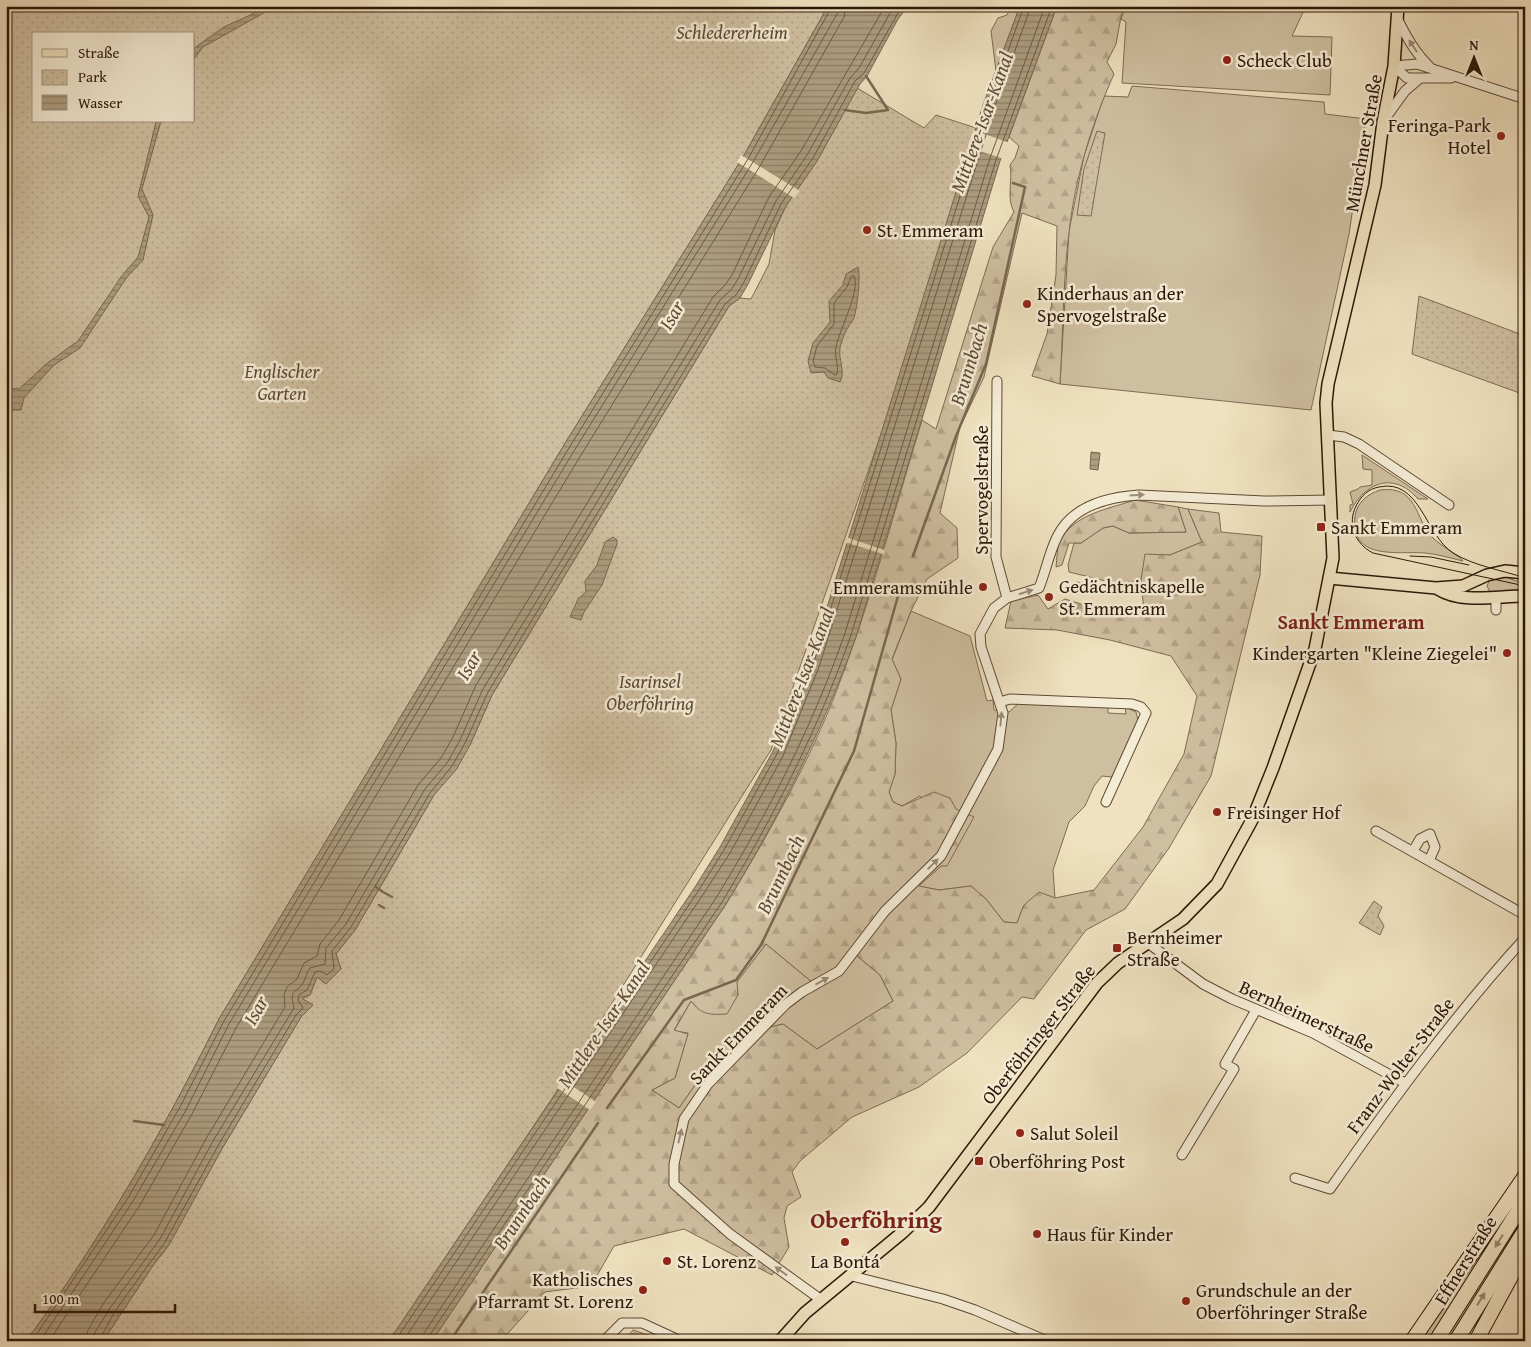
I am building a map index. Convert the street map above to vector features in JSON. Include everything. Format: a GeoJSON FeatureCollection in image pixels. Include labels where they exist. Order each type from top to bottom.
{"type":"FeatureCollection","features":[{"type":"Feature","properties":{"kind":"highway"},"geometry":{"type":"LineString","coordinates":[[1412,1341],[1525,1176]]}},
{"type":"Feature","properties":{"kind":"highway","name":"Effnerstraße"},"geometry":{"type":"LineString","coordinates":[[1436,1341],[1525,1200]]}},
{"type":"Feature","properties":{"kind":"highway"},"geometry":{"type":"LineString","coordinates":[[1476,1341],[1514,1271],[1524,1232]]}},
{"type":"Feature","properties":{"kind":"highway","name":"Effnerstraße"},"geometry":{"type":"LineString","coordinates":[[1456,1341],[1524,1232]]}},
{"type":"Feature","properties":{"kind":"main road","name":"Münchner Straße"},"geometry":{"type":"LineString","coordinates":[[1352,284],[1375,186],[1383,122],[1394,66],[1397,12]]}},
{"type":"Feature","properties":{"kind":"main road","name":"Oberföhringer Straße"},"geometry":{"type":"LineString","coordinates":[[780,1341],[820,1299],[852,1276],[903,1232],[929,1206],[1097,983],[1118,964],[1183,919],[1217,884],[1252,820],[1273,768],[1314,649],[1330,578],[1333,558],[1326,403],[1328,384],[1352,284]]}},
{"type":"Feature","properties":{"kind":"main road"},"geometry":{"type":"LineString","coordinates":[[1330,578],[1436,588],[1463,586],[1505,571],[1525,573]]}},
{"type":"Feature","properties":{"kind":"main road"},"geometry":{"type":"LineString","coordinates":[[1487,576],[1482,588],[1486,594],[1493,597]]}},
{"type":"Feature","properties":{"kind":"main road"},"geometry":{"type":"LineString","coordinates":[[1436,588],[1447,594],[1493,597],[1525,596]]}},
{"type":"Feature","properties":{"kind":"street"},"geometry":{"type":"LineString","coordinates":[[1397,12],[1421,58],[1434,70]]}},
{"type":"Feature","properties":{"kind":"street"},"geometry":{"type":"LineString","coordinates":[[1394,66],[1417,64],[1525,99]]}},
{"type":"Feature","properties":{"kind":"street"},"geometry":{"type":"LineString","coordinates":[[1394,66],[1407,78],[1455,77]]}},
{"type":"Feature","properties":{"kind":"street"},"geometry":{"type":"LineString","coordinates":[[1383,122],[1405,91],[1419,79]]}},
{"type":"Feature","properties":{"kind":"street","name":"Spervogelstraße"},"geometry":{"type":"LineString","coordinates":[[997,381],[996,557],[1007,598]]}},
{"type":"Feature","properties":{"kind":"street"},"geometry":{"type":"LineString","coordinates":[[1328,434],[1344,437],[1359,444],[1449,505]]}},
{"type":"Feature","properties":{"kind":"street","name":"Sankt Emmeram"},"geometry":{"type":"LineString","coordinates":[[820,1299],[730,1234],[674,1184],[674,1164],[684,1119],[708,1084],[786,1004],[802,992],[840,971],[885,910],[941,856],[998,749],[1003,713],[981,647],[980,634],[994,608],[1007,598],[1039,588],[1058,534],[1068,521],[1081,510],[1099,502],[1118,496],[1163,495],[1264,501],[1331,500]]}},
{"type":"Feature","properties":{"kind":"street"},"geometry":{"type":"LineString","coordinates":[[1493,597],[1496,610]]}},
{"type":"Feature","properties":{"kind":"street"},"geometry":{"type":"LineString","coordinates":[[1000,702],[1010,699],[1132,704],[1141,707],[1146,713],[1106,802]]}},
{"type":"Feature","properties":{"kind":"street"},"geometry":{"type":"LineString","coordinates":[[1376,831],[1525,915]]}},
{"type":"Feature","properties":{"kind":"street"},"geometry":{"type":"LineString","coordinates":[[1412,851],[1420,839],[1430,834],[1435,847],[1429,860]]}},
{"type":"Feature","properties":{"kind":"street","name":"Franz-Wolter-Straße"},"geometry":{"type":"LineString","coordinates":[[1295,1178],[1330,1189],[1405,1083],[1468,1002],[1525,938]]}},
{"type":"Feature","properties":{"kind":"street","name":"Bernheimerstraße"},"geometry":{"type":"LineString","coordinates":[[1148,943],[1203,984],[1256,1010],[1322,1037],[1405,1083]]}},
{"type":"Feature","properties":{"kind":"street"},"geometry":{"type":"LineString","coordinates":[[1182,1155],[1234,1069],[1225,1064],[1256,1010]]}},
{"type":"Feature","properties":{"kind":"street"},"geometry":{"type":"LineString","coordinates":[[852,1276],[943,1299],[975,1310],[1047,1341]]}},
{"type":"Feature","properties":{"kind":"street"},"geometry":{"type":"LineString","coordinates":[[604,1341],[622,1323],[642,1322],[682,1341]]}},
{"type":"Feature","properties":{"kind":"green space","name":"Englischer Garten"},"geometry":{"type":"Polygon","coordinates":[[[6,6],[828,6],[743,157],[564,445],[219,1019],[176,1102],[130,1184],[80,1264],[26,1341],[6,1341],[6,6]]]}},
{"type":"Feature","properties":{"kind":"green space"},"geometry":{"type":"Polygon","coordinates":[[[1011,6],[1020,6],[996,71],[991,31],[998,18],[1007,15],[1011,6]]]}},
{"type":"Feature","properties":{"kind":"green space"},"geometry":{"type":"Polygon","coordinates":[[[1057,6],[1123,6],[1116,44],[1107,62],[1114,74],[1086,151],[1075,191],[1065,270],[1060,384],[1032,376],[1047,334],[1056,275],[1057,226],[1022,213],[984,377],[960,427],[940,513],[957,528],[958,558],[927,579],[911,611],[892,659],[901,679],[891,710],[896,743],[895,774],[889,792],[893,802],[902,806],[934,792],[950,798],[956,809],[974,817],[947,866],[941,866],[919,886],[939,890],[971,886],[986,899],[1004,922],[1017,923],[1024,905],[1039,892],[1055,898],[1094,890],[1143,827],[1184,754],[1197,696],[1171,656],[1110,640],[1057,630],[1005,628],[1011,601],[1038,595],[1048,609],[1065,599],[1113,614],[1144,612],[1141,580],[1145,554],[1170,555],[1202,542],[1188,509],[1219,513],[1221,532],[1262,536],[1260,575],[1211,776],[1169,848],[1125,909],[1086,930],[1034,999],[1022,997],[967,1053],[919,1087],[852,1117],[800,1161],[792,1172],[801,1197],[787,1206],[784,1218],[789,1247],[772,1275],[684,1229],[614,1246],[591,1286],[545,1292],[501,1341],[432,1341],[726,904],[801,771],[827,715],[850,654],[922,420],[936,429],[993,247],[1014,212],[1010,201],[1010,165],[1015,158],[1019,146],[1009,137],[1057,6]],[[766,944],[737,982],[738,995],[727,1014],[702,1012],[691,1001],[674,1030],[688,1034],[675,1078],[652,1090],[679,1108],[729,1037],[783,1024],[817,1049],[893,1001],[880,975],[856,955],[818,987],[766,944]]]}},
{"type":"Feature","properties":{"kind":"green space","name":"Scheck Club"},"geometry":{"type":"Polygon","coordinates":[[[1126,6],[1306,6],[1292,36],[1332,37],[1330,95],[1122,83],[1126,22],[1121,19],[1126,6]]]}},
{"type":"Feature","properties":{"kind":"green space"},"geometry":{"type":"Polygon","coordinates":[[[1132,86],[1324,102],[1325,114],[1366,119],[1349,234],[1311,410],[1060,384],[1069,231],[1084,156],[1104,96],[1128,97],[1132,86]]]}},
{"type":"Feature","properties":{"kind":"green space","name":"Isarinsel Oberföhring"},"geometry":{"type":"Polygon","coordinates":[[[857,88],[924,128],[936,115],[976,128],[903,371],[771,750],[553,1097],[389,1341],[103,1341],[164,1252],[223,1147],[301,1017],[313,1005],[302,999],[310,995],[317,977],[320,977],[324,983],[341,969],[336,954],[355,930],[434,795],[470,745],[492,695],[729,306],[740,298],[751,299],[769,264],[775,230],[786,206],[817,161],[857,88]]]}},
{"type":"Feature","properties":{"kind":"green space"},"geometry":{"type":"Polygon","coordinates":[[[1097,131],[1105,133],[1091,216],[1077,215],[1084,169],[1097,131]]]}},
{"type":"Feature","properties":{"kind":"green space"},"geometry":{"type":"Polygon","coordinates":[[[1419,296],[1525,336],[1525,395],[1412,354],[1419,296]]]}},
{"type":"Feature","properties":{"kind":"green space"},"geometry":{"type":"Polygon","coordinates":[[[1362,455],[1428,499],[1418,499],[1409,490],[1399,485],[1381,484],[1372,487],[1364,493],[1350,512],[1350,505],[1353,504],[1350,492],[1360,487],[1372,485],[1372,470],[1363,469],[1362,455]]]}},
{"type":"Feature","properties":{"kind":"green space"},"geometry":{"type":"Polygon","coordinates":[[[1380,490],[1392,490],[1402,493],[1408,498],[1433,538],[1463,561],[1439,555],[1378,551],[1368,547],[1360,540],[1355,530],[1356,511],[1364,499],[1380,490]]]}},
{"type":"Feature","properties":{"kind":"green space"},"geometry":{"type":"Polygon","coordinates":[[[1135,500],[1178,507],[1186,532],[1129,533],[1113,526],[1103,528],[1081,543],[1069,543],[1062,565],[1056,567],[1060,540],[1074,524],[1103,510],[1135,500]]]}},
{"type":"Feature","properties":{"kind":"green space"},"geometry":{"type":"Polygon","coordinates":[[[1178,507],[1188,509],[1202,542],[1170,555],[1146,555],[1141,580],[1118,584],[1069,572],[1068,565],[1074,543],[1081,543],[1103,528],[1113,526],[1129,533],[1186,532],[1178,507]]]}},
{"type":"Feature","properties":{"kind":"green space"},"geometry":{"type":"Polygon","coordinates":[[[1509,575],[1508,578],[1522,583],[1525,580],[1525,589],[1490,592],[1487,586],[1491,577],[1509,575]]]}},
{"type":"Feature","properties":{"kind":"green space"},"geometry":{"type":"Polygon","coordinates":[[[1079,582],[1082,583],[1082,593],[1075,594],[1072,593],[1071,586],[1072,583],[1079,582]]]}},
{"type":"Feature","properties":{"kind":"green space"},"geometry":{"type":"Polygon","coordinates":[[[911,611],[970,636],[987,701],[993,700],[994,710],[1009,712],[1020,702],[1108,706],[1108,713],[1126,714],[1125,707],[1136,712],[1138,720],[1112,777],[1102,776],[1094,786],[1085,806],[1069,822],[1053,870],[1055,898],[1024,905],[1017,923],[1004,922],[986,899],[971,886],[939,890],[918,886],[941,866],[920,796],[902,806],[893,802],[889,792],[895,774],[896,743],[891,710],[901,679],[892,660],[911,611]]]}},
{"type":"Feature","properties":{"kind":"green space"},"geometry":{"type":"Polygon","coordinates":[[[1374,901],[1382,907],[1378,916],[1384,926],[1380,935],[1359,923],[1374,901]]]}},
{"type":"Feature","properties":{"kind":"green space"},"geometry":{"type":"Polygon","coordinates":[[[766,944],[818,987],[856,955],[880,975],[893,1001],[817,1049],[783,1024],[729,1037],[679,1108],[652,1090],[675,1078],[688,1033],[674,1031],[691,1001],[738,995],[736,982],[766,944]]]}},
{"type":"Feature","properties":{"kind":"green space"},"geometry":{"type":"Polygon","coordinates":[[[1525,1187],[1430,1341],[1416,1341],[1525,1187]]]}},
{"type":"Feature","properties":{"kind":"green space"},"geometry":{"type":"Polygon","coordinates":[[[1525,1208],[1525,1218],[1449,1341],[1444,1341],[1525,1208]]]}},
{"type":"Feature","properties":{"kind":"green space"},"geometry":{"type":"Polygon","coordinates":[[[633,1330],[666,1341],[624,1341],[633,1330]]]}},
{"type":"Feature","properties":{"kind":"water"},"geometry":{"type":"Polygon","coordinates":[[[270,6],[283,6],[275,11],[269,10],[203,47],[195,58],[195,48],[224,27],[270,6]]]}},
{"type":"Feature","properties":{"kind":"water","name":"Isar"},"geometry":{"type":"Polygon","coordinates":[[[828,6],[908,6],[898,19],[817,161],[786,206],[740,298],[729,306],[492,695],[470,745],[456,770],[434,795],[355,930],[336,954],[341,969],[326,984],[317,977],[310,995],[303,997],[303,999],[313,1005],[301,1017],[223,1147],[169,1245],[154,1264],[103,1341],[26,1341],[80,1264],[130,1184],[176,1102],[219,1019],[564,445],[743,157],[828,6]]]}},
{"type":"Feature","properties":{"kind":"water","name":"Mittlere-Isar-Kanal"},"geometry":{"type":"Polygon","coordinates":[[[1020,6],[1057,6],[1000,161],[856,637],[814,741],[781,807],[726,904],[432,1341],[389,1341],[695,887],[720,847],[773,751],[815,646],[983,105],[1020,6]]]}},
{"type":"Feature","properties":{"kind":"water"},"geometry":{"type":"Polygon","coordinates":[[[156,122],[161,122],[142,189],[153,215],[143,260],[127,277],[80,348],[54,365],[24,398],[21,410],[6,410],[6,378],[9,379],[9,388],[19,389],[46,364],[78,341],[121,277],[138,257],[149,217],[138,196],[156,122]]]}},
{"type":"Feature","properties":{"kind":"water"},"geometry":{"type":"Polygon","coordinates":[[[858,267],[859,285],[856,310],[840,348],[842,378],[840,382],[828,378],[824,372],[811,373],[808,361],[813,343],[830,322],[829,301],[843,285],[846,274],[858,267]]]}},
{"type":"Feature","properties":{"kind":"water"},"geometry":{"type":"Polygon","coordinates":[[[1091,452],[1100,453],[1098,470],[1090,469],[1091,452]]]}},
{"type":"Feature","properties":{"kind":"water"},"geometry":{"type":"Polygon","coordinates":[[[613,537],[617,540],[617,544],[602,585],[584,612],[581,620],[570,617],[578,599],[586,592],[585,581],[597,565],[605,542],[613,537]]]}},
{"type":"Feature","properties":{"kind":"pier"},"geometry":{"type":"Polygon","coordinates":[[[973,130],[1010,143],[1004,159],[968,147],[973,130]]]}},
{"type":"Feature","properties":{"kind":"pier"},"geometry":{"type":"Polygon","coordinates":[[[741,155],[800,191],[794,198],[737,162],[741,155]]]}},
{"type":"Feature","properties":{"kind":"pier"},"geometry":{"type":"Polygon","coordinates":[[[846,537],[885,549],[883,556],[883,554],[848,543],[844,544],[846,537]]]}},
{"type":"Feature","properties":{"kind":"pier"},"geometry":{"type":"Polygon","coordinates":[[[562,1079],[596,1102],[590,1110],[557,1088],[562,1079]]]}},
{"type":"Feature","properties":{"kind":"waterway","name":"Brunnbach"},"geometry":{"type":"LineString","coordinates":[[845,110],[866,113],[888,110],[866,76]]}},
{"type":"Feature","properties":{"kind":"waterway","name":"Brunnbach"},"geometry":{"type":"LineString","coordinates":[[913,556],[956,436],[986,364],[1025,187],[1013,183]]}},
{"type":"Feature","properties":{"kind":"waterway","name":"Brunnbach"},"geometry":{"type":"LineString","coordinates":[[607,1108],[684,1000],[736,980],[761,945],[854,751],[898,596]]}},
{"type":"Feature","properties":{"kind":"waterway"},"geometry":{"type":"LineString","coordinates":[[376,887],[383,892]]}},
{"type":"Feature","properties":{"kind":"waterway"},"geometry":{"type":"LineString","coordinates":[[385,893],[392,897]]}},
{"type":"Feature","properties":{"kind":"waterway"},"geometry":{"type":"LineString","coordinates":[[379,905],[384,908]]}},
{"type":"Feature","properties":{"kind":"waterway"},"geometry":{"type":"LineString","coordinates":[[134,1121],[164,1125]]}},
{"type":"Feature","properties":{"kind":"waterway","name":"Brunnbach"},"geometry":{"type":"LineString","coordinates":[[450,1341],[598,1123]]}},
{"type":"Feature","properties":{"kind":"tram line"},"geometry":{"type":"LineString","coordinates":[[1525,578],[1479,565],[1453,553],[1443,545],[1421,510],[1404,491],[1393,487],[1371,489],[1360,499],[1353,513],[1354,533],[1361,544],[1373,553],[1525,586]]}},
{"type":"Feature","properties":{"kind":"tram line"},"geometry":{"type":"LineString","coordinates":[[1410,556],[1431,557],[1469,565]]}},
{"type":"Feature","properties":{"kind":"place","name":"Scheck Club"},"geometry":{"type":"Point","coordinates":[1227,60]}},
{"type":"Feature","properties":{"kind":"place","name":"Feringa-Park Hotel"},"geometry":{"type":"Point","coordinates":[1501,136]}},
{"type":"Feature","properties":{"kind":"place","name":"St. Emmeram"},"geometry":{"type":"Point","coordinates":[867,230]}},
{"type":"Feature","properties":{"kind":"place","name":"Kinderhaus an der Spervogelstraße"},"geometry":{"type":"Point","coordinates":[1027,304]}},
{"type":"Feature","properties":{"kind":"place","name":"Sankt Emmeram"},"geometry":{"type":"Point","coordinates":[1321,527]}},
{"type":"Feature","properties":{"kind":"place","name":"Emmeramsmühle"},"geometry":{"type":"Point","coordinates":[983,587]}},
{"type":"Feature","properties":{"kind":"place","name":"Gedächtniskapelle St. Emmeram"},"geometry":{"type":"Point","coordinates":[1049,597]}},
{"type":"Feature","properties":{"kind":"place","name":"Kindergarten \"Kleine Ziegelei\""},"geometry":{"type":"Point","coordinates":[1507,653]}},
{"type":"Feature","properties":{"kind":"place","name":"Freisinger Hof"},"geometry":{"type":"Point","coordinates":[1217,812]}},
{"type":"Feature","properties":{"kind":"place","name":"Bernheimer Straße"},"geometry":{"type":"Point","coordinates":[1117,948]}},
{"type":"Feature","properties":{"kind":"place","name":"Salut Soleil"},"geometry":{"type":"Point","coordinates":[1020,1133]}},
{"type":"Feature","properties":{"kind":"place","name":"Oberföhring Post"},"geometry":{"type":"Point","coordinates":[979,1161]}},
{"type":"Feature","properties":{"kind":"place","name":"Haus für Kinder"},"geometry":{"type":"Point","coordinates":[1037,1234]}},
{"type":"Feature","properties":{"kind":"place","name":"La Bontá"},"geometry":{"type":"Point","coordinates":[845,1242]}},
{"type":"Feature","properties":{"kind":"place","name":"St. Lorenz"},"geometry":{"type":"Point","coordinates":[667,1261]}},
{"type":"Feature","properties":{"kind":"place","name":"Katholisches Pfarramt St. Lorenz"},"geometry":{"type":"Point","coordinates":[643,1290]}},
{"type":"Feature","properties":{"kind":"place","name":"Grundschule an der Oberföhringer Straße"},"geometry":{"type":"Point","coordinates":[1186,1301]}},
{"type":"Feature","properties":{"kind":"district","name":"Sankt Emmeram"},"geometry":{"type":"Point","coordinates":[1351,621]}},
{"type":"Feature","properties":{"kind":"district","name":"Oberföhring"},"geometry":{"type":"Point","coordinates":[876,1219]}},
{"type":"Feature","properties":{"kind":"park label","name":"Schledererheim"},"geometry":{"type":"Point","coordinates":[732,32]}}]}
